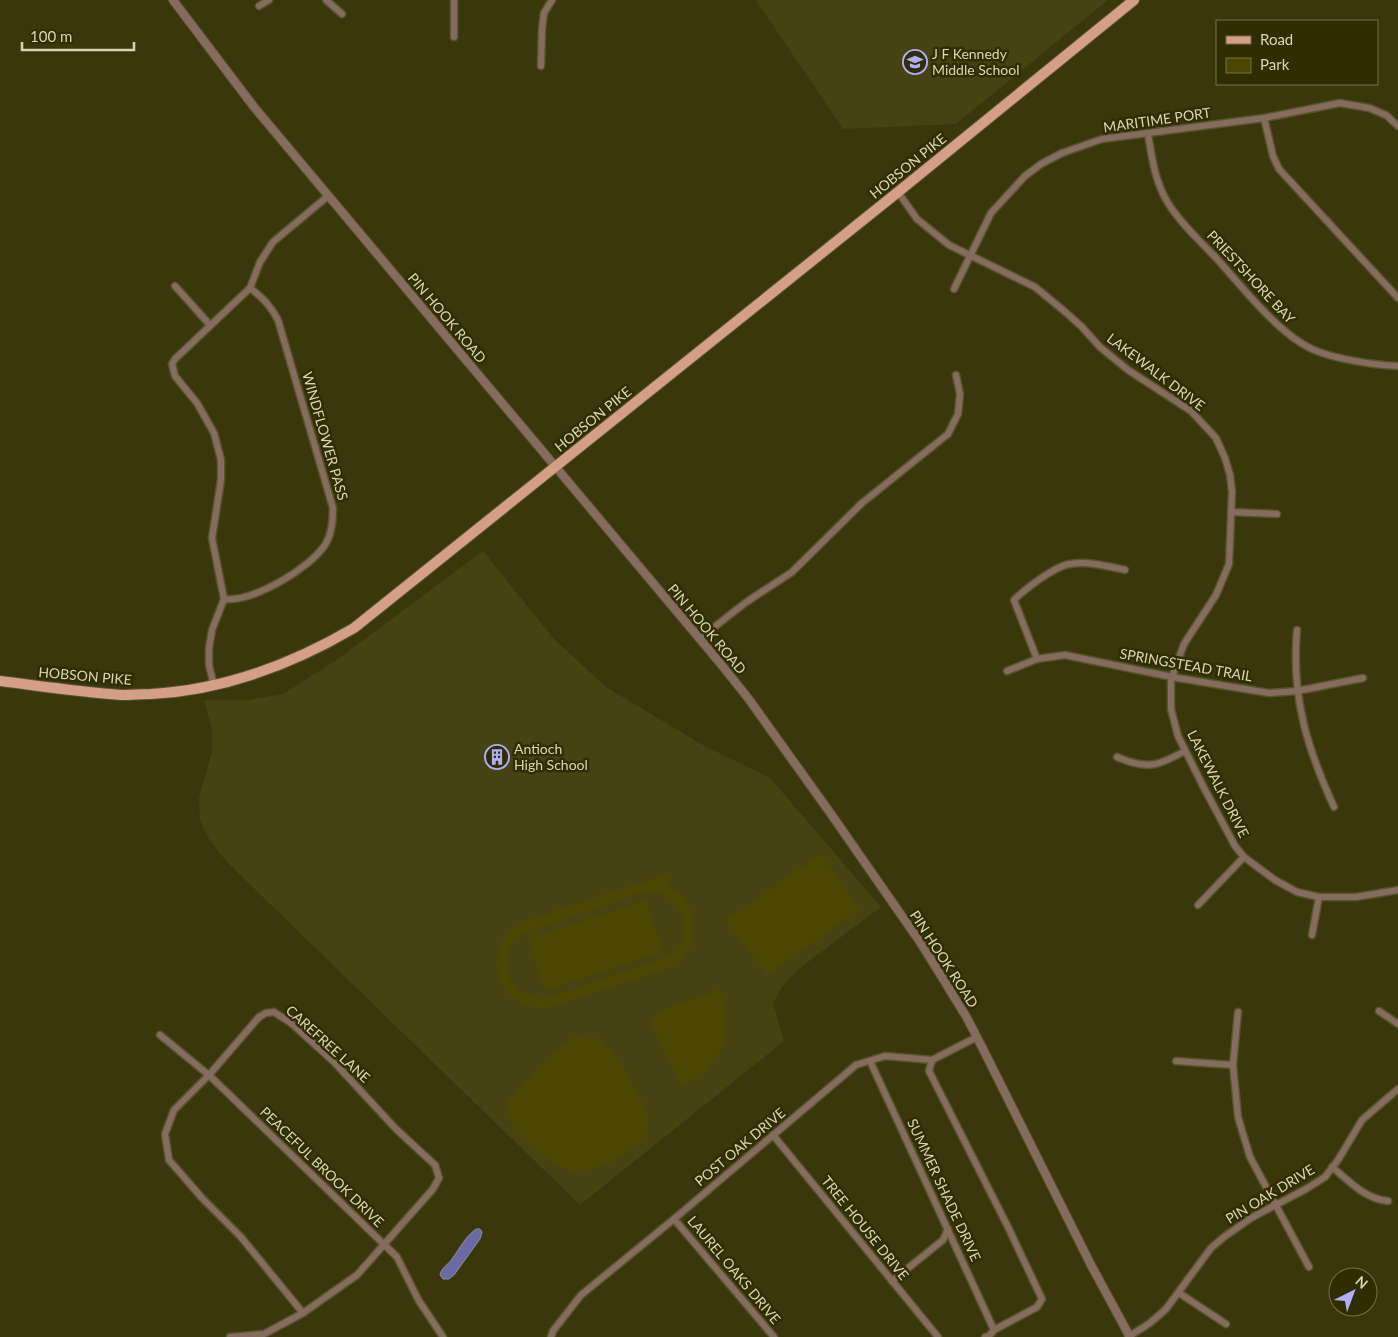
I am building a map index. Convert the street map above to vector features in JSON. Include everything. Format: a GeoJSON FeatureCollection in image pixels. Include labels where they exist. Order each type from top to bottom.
{"type":"FeatureCollection","features":[{"type":"Feature","properties":{"kind":"main road","name":"HOBSON PIKE"},"geometry":{"type":"LineString","coordinates":[[0,681],[122,695],[165,693],[214,686],[260,674],[287,663],[322,647],[354,628],[898,192],[1134,0]]}},
{"type":"Feature","properties":{"kind":"street","name":"PIN HOOK ROAD"},"geometry":{"type":"LineString","coordinates":[[172,0],[254,107],[748,698],[920,942],[967,1018],[1129,1337]]}},
{"type":"Feature","properties":{"kind":"street"},"geometry":{"type":"LineString","coordinates":[[259,6],[270,0]]}},
{"type":"Feature","properties":{"kind":"street"},"geometry":{"type":"LineString","coordinates":[[326,0],[342,14]]}},
{"type":"Feature","properties":{"kind":"street"},"geometry":{"type":"LineString","coordinates":[[454,0],[454,37]]}},
{"type":"Feature","properties":{"kind":"street"},"geometry":{"type":"LineString","coordinates":[[541,66],[544,13],[552,0]]}},
{"type":"Feature","properties":{"kind":"street","name":"MARITIME PORT"},"geometry":{"type":"LineString","coordinates":[[954,290],[969,254],[991,213],[1025,176],[1041,164],[1062,153],[1102,139],[1264,118],[1340,103],[1370,108],[1386,115],[1398,126]]}},
{"type":"Feature","properties":{"kind":"street"},"geometry":{"type":"LineString","coordinates":[[1264,118],[1272,156],[1279,169],[1398,298]]}},
{"type":"Feature","properties":{"kind":"street","name":"PRIESTSHORE BAY"},"geometry":{"type":"LineString","coordinates":[[1148,134],[1153,167],[1168,204],[1287,334],[1312,350],[1398,366]]}},
{"type":"Feature","properties":{"kind":"street","name":"LAKEWALK DRIVE"},"geometry":{"type":"LineString","coordinates":[[898,192],[917,219],[949,245],[1035,287],[1069,315],[1100,347],[1121,364],[1191,411],[1216,438],[1225,458],[1232,492],[1229,564],[1216,595],[1184,644],[1172,677],[1171,709],[1178,736],[1230,837],[1244,857],[1282,884],[1297,892],[1319,897],[1356,897],[1398,890]]}},
{"type":"Feature","properties":{"kind":"street"},"geometry":{"type":"LineString","coordinates":[[214,686],[209,665],[209,648],[212,630],[224,599],[212,538],[221,480],[221,460],[214,433],[207,419],[182,386],[172,369],[172,364],[250,288],[260,262],[273,242],[328,196]]}},
{"type":"Feature","properties":{"kind":"street"},"geometry":{"type":"LineString","coordinates":[[175,286],[210,325]]}},
{"type":"Feature","properties":{"kind":"street","name":"WINDFLOWER PASS"},"geometry":{"type":"LineString","coordinates":[[224,599],[231,600],[267,588],[300,569],[325,545],[332,525],[332,508],[278,320],[272,307],[250,288]]}},
{"type":"Feature","properties":{"kind":"street"},"geometry":{"type":"LineString","coordinates":[[699,639],[745,602],[792,572],[862,503],[948,434],[958,414],[960,394],[956,375]]}},
{"type":"Feature","properties":{"kind":"street"},"geometry":{"type":"LineString","coordinates":[[1231,512],[1277,514]]}},
{"type":"Feature","properties":{"kind":"street"},"geometry":{"type":"LineString","coordinates":[[1037,659],[1014,600],[1025,589],[1068,564],[1093,563],[1125,570]]}},
{"type":"Feature","properties":{"kind":"street"},"geometry":{"type":"LineString","coordinates":[[1297,630],[1295,656],[1297,691],[1308,743],[1334,807]]}},
{"type":"Feature","properties":{"kind":"street","name":"SPRINGSTEAD TRAIL"},"geometry":{"type":"LineString","coordinates":[[1006,671],[1037,659],[1065,655],[1172,677],[1268,693],[1297,691],[1363,678]]}},
{"type":"Feature","properties":{"kind":"street"},"geometry":{"type":"LineString","coordinates":[[1117,757],[1140,766],[1154,765],[1169,760],[1185,750]]}},
{"type":"Feature","properties":{"kind":"street"},"geometry":{"type":"LineString","coordinates":[[1198,905],[1244,857]]}},
{"type":"Feature","properties":{"kind":"street"},"geometry":{"type":"LineString","coordinates":[[1312,935],[1319,897]]}},
{"type":"Feature","properties":{"kind":"street"},"geometry":{"type":"LineString","coordinates":[[1379,1011],[1398,1024]]}},
{"type":"Feature","properties":{"kind":"street","name":"CAREFREE LANE"},"geometry":{"type":"LineString","coordinates":[[230,1337],[264,1335],[302,1313],[357,1274],[433,1189],[440,1178],[435,1165],[396,1128],[344,1072],[282,1016],[270,1012],[258,1017],[209,1075],[174,1110],[165,1134],[169,1160],[202,1198],[242,1237],[302,1313]]}},
{"type":"Feature","properties":{"kind":"street"},"geometry":{"type":"LineString","coordinates":[[1238,1012],[1233,1065],[1238,1117],[1250,1158],[1308,1267]]}},
{"type":"Feature","properties":{"kind":"street","name":"PEACEFUL BROOK DRIVE"},"geometry":{"type":"LineString","coordinates":[[160,1035],[209,1075],[397,1257],[419,1301],[443,1337]]}},
{"type":"Feature","properties":{"kind":"street"},"geometry":{"type":"LineString","coordinates":[[977,1037],[932,1060],[929,1071],[1042,1298],[1037,1307],[994,1330],[985,1337]]}},
{"type":"Feature","properties":{"kind":"street","name":"POST OAK DRIVE"},"geometry":{"type":"LineString","coordinates":[[551,1337],[554,1330],[581,1295],[856,1065],[885,1056],[932,1060]]}},
{"type":"Feature","properties":{"kind":"street","name":"SUMMER SHADE DRIVE"},"geometry":{"type":"LineString","coordinates":[[870,1061],[994,1330]]}},
{"type":"Feature","properties":{"kind":"street"},"geometry":{"type":"LineString","coordinates":[[1176,1061],[1233,1065]]}},
{"type":"Feature","properties":{"kind":"street","name":"PIN OAK DRIVE"},"geometry":{"type":"LineString","coordinates":[[1129,1337],[1158,1317],[1179,1293],[1212,1248],[1251,1218],[1276,1206],[1325,1176],[1362,1120],[1398,1089]]}},
{"type":"Feature","properties":{"kind":"street","name":"TREE HOUSE DRIVE"},"geometry":{"type":"LineString","coordinates":[[773,1135],[938,1337]]}},
{"type":"Feature","properties":{"kind":"street"},"geometry":{"type":"LineString","coordinates":[[1332,1167],[1361,1192],[1371,1197],[1388,1201]]}},
{"type":"Feature","properties":{"kind":"street","name":"LAUREL OAKS DRIVE"},"geometry":{"type":"LineString","coordinates":[[674,1219],[774,1337]]}},
{"type":"Feature","properties":{"kind":"street"},"geometry":{"type":"LineString","coordinates":[[892,1280],[943,1240],[948,1229]]}},
{"type":"Feature","properties":{"kind":"street"},"geometry":{"type":"LineString","coordinates":[[1179,1293],[1226,1324]]}},
{"type":"Feature","properties":{"kind":"shaded area","name":"J F Kennedy Middle School"},"geometry":{"type":"Polygon","coordinates":[[[756,0],[1108,0],[956,124],[843,129],[756,0]]]}},
{"type":"Feature","properties":{"kind":"shaded area"},"geometry":{"type":"Polygon","coordinates":[[[483,551],[554,639],[606,687],[701,744],[770,778],[881,907],[800,968],[782,987],[773,1003],[784,1041],[580,1205],[234,869],[207,836],[200,820],[199,798],[212,752],[212,730],[204,700],[247,700],[283,694],[335,661],[483,551]]]}},
{"type":"Feature","properties":{"kind":"shaded area"},"geometry":{"type":"Polygon","coordinates":[[[476,1229],[480,1229],[482,1232],[480,1239],[454,1275],[449,1279],[443,1279],[440,1275],[442,1270],[476,1229]]]}},
{"type":"Feature","properties":{"kind":"green space"},"geometry":{"type":"Polygon","coordinates":[[[820,853],[860,909],[767,975],[725,921],[820,853]]]}},
{"type":"Feature","properties":{"kind":"green space"},"geometry":{"type":"Polygon","coordinates":[[[667,874],[670,883],[666,885],[678,893],[687,904],[693,916],[694,928],[692,941],[687,952],[677,962],[664,970],[547,1008],[529,1006],[514,998],[504,987],[498,973],[497,957],[501,943],[511,930],[527,920],[667,874]],[[653,892],[641,893],[523,933],[513,942],[508,953],[506,964],[508,975],[522,993],[533,997],[547,998],[669,957],[683,940],[685,930],[680,910],[664,896],[653,892]]]}},
{"type":"Feature","properties":{"kind":"green space"},"geometry":{"type":"Polygon","coordinates":[[[646,900],[663,952],[545,991],[528,938],[646,900]]]}},
{"type":"Feature","properties":{"kind":"green space"},"geometry":{"type":"Polygon","coordinates":[[[719,989],[726,1018],[722,1045],[716,1058],[707,1068],[696,1078],[682,1086],[652,1025],[655,1013],[719,989]]]}},
{"type":"Feature","properties":{"kind":"green space"},"geometry":{"type":"Polygon","coordinates":[[[574,1037],[602,1039],[622,1064],[649,1115],[648,1130],[645,1138],[621,1157],[601,1166],[572,1171],[560,1167],[541,1155],[514,1128],[506,1103],[549,1056],[574,1037]]]}},
{"type":"Feature","properties":{"kind":"place","name":"J F Kennedy Middle School"},"geometry":{"type":"Point","coordinates":[915,62]}},
{"type":"Feature","properties":{"kind":"place","name":"Antioch High School"},"geometry":{"type":"Point","coordinates":[497,757]}}]}
